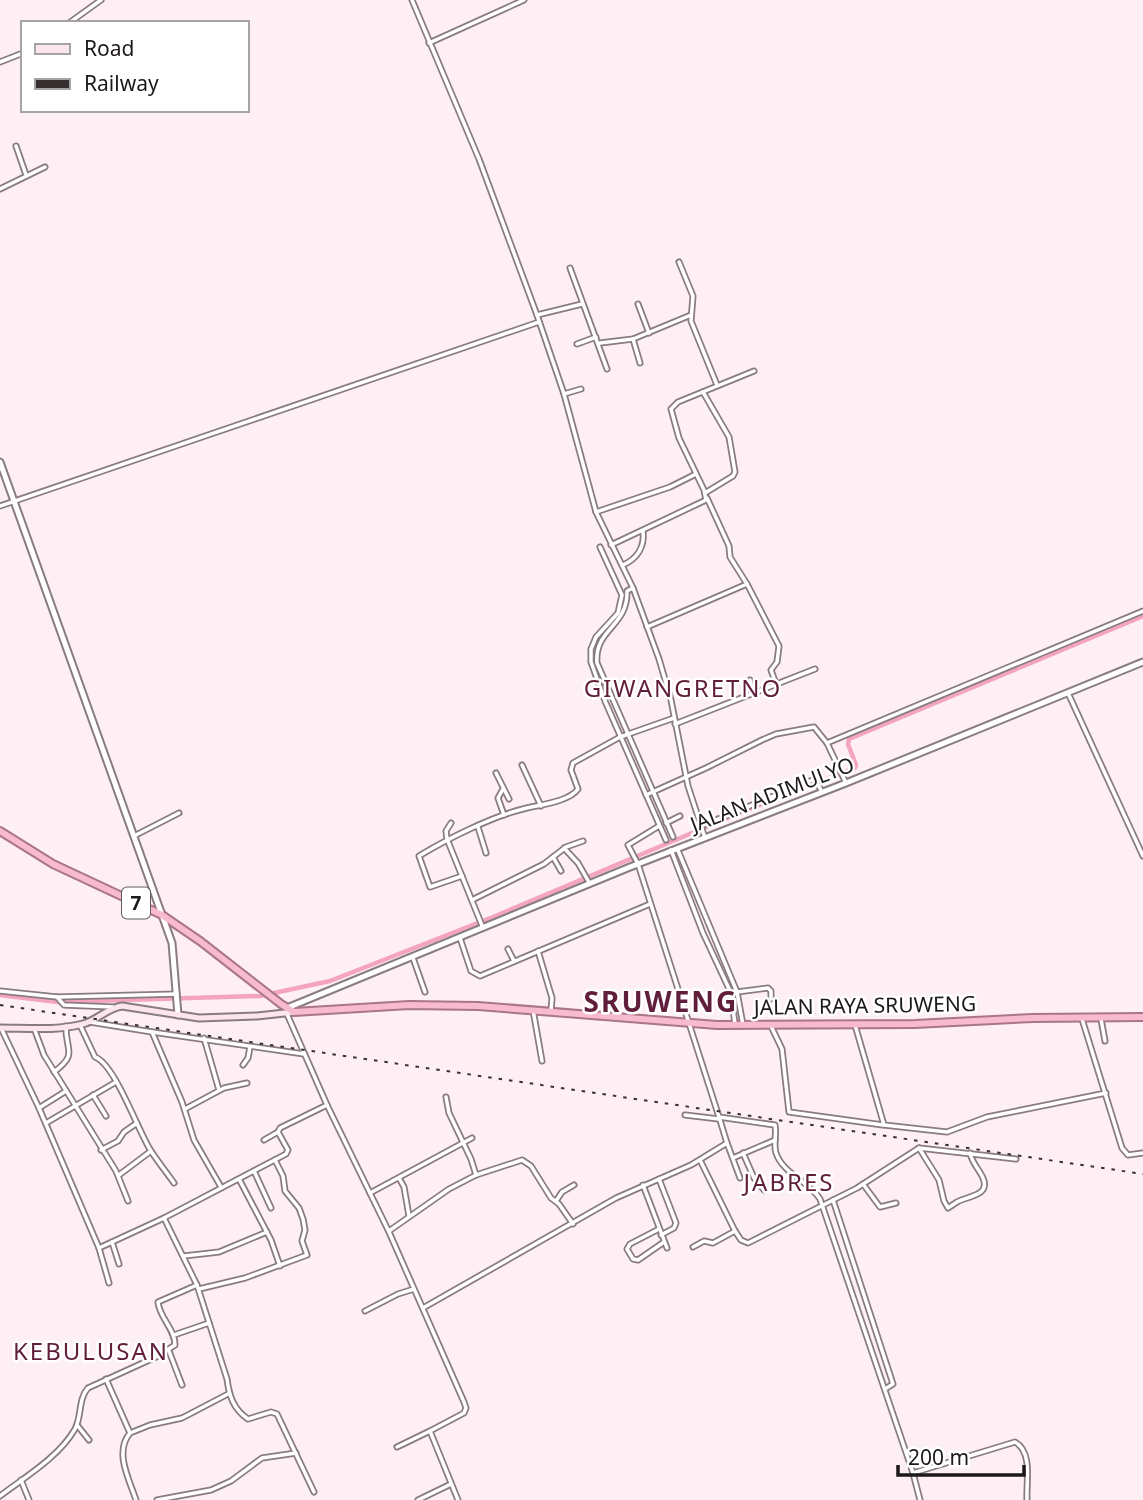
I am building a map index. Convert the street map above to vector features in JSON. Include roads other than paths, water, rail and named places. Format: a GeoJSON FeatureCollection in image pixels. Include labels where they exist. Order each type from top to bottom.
{"type":"FeatureCollection","features":[{"type":"Feature","properties":{"kind":"highway","name":"7"},"geometry":{"type":"LineString","coordinates":[[0,831],[53,864],[162,915],[200,941],[289,1011]]}},
{"type":"Feature","properties":{"kind":"highway","name":"JALAN RAYA SRUWENG"},"geometry":{"type":"LineString","coordinates":[[289,1011],[417,1005],[551,1011],[690,1024],[739,1025],[855,1025],[1143,1017]]}},
{"type":"Feature","properties":{"kind":"main road"},"geometry":{"type":"LineString","coordinates":[[1,1028],[80,1025],[113,1007],[129,1006],[178,1015],[229,1018],[289,1011]]}},
{"type":"Feature","properties":{"kind":"street"},"geometry":{"type":"LineString","coordinates":[[72,21],[101,0]]}},
{"type":"Feature","properties":{"kind":"street"},"geometry":{"type":"LineString","coordinates":[[412,0],[479,159],[537,315],[564,394],[596,513],[633,588],[647,627],[667,685],[686,777],[703,831],[771,796],[818,782],[822,792]]}},
{"type":"Feature","properties":{"kind":"street"},"geometry":{"type":"LineString","coordinates":[[429,43],[524,0]]}},
{"type":"Feature","properties":{"kind":"street"},"geometry":{"type":"LineString","coordinates":[[0,62],[21,54]]}},
{"type":"Feature","properties":{"kind":"street"},"geometry":{"type":"LineString","coordinates":[[16,146],[26,175]]}},
{"type":"Feature","properties":{"kind":"street"},"geometry":{"type":"LineString","coordinates":[[0,189],[45,167]]}},
{"type":"Feature","properties":{"kind":"street"},"geometry":{"type":"LineString","coordinates":[[679,262],[693,296],[691,321],[717,385]]}},
{"type":"Feature","properties":{"kind":"street"},"geometry":{"type":"LineString","coordinates":[[570,268],[607,369]]}},
{"type":"Feature","properties":{"kind":"street"},"geometry":{"type":"LineString","coordinates":[[537,315],[582,304]]}},
{"type":"Feature","properties":{"kind":"street"},"geometry":{"type":"LineString","coordinates":[[638,304],[649,334]]}},
{"type":"Feature","properties":{"kind":"street"},"geometry":{"type":"LineString","coordinates":[[599,343],[633,339],[691,315]]}},
{"type":"Feature","properties":{"kind":"street"},"geometry":{"type":"LineString","coordinates":[[0,506],[539,322]]}},
{"type":"Feature","properties":{"kind":"street"},"geometry":{"type":"LineString","coordinates":[[577,345],[596,337]]}},
{"type":"Feature","properties":{"kind":"street"},"geometry":{"type":"LineString","coordinates":[[633,339],[640,363]]}},
{"type":"Feature","properties":{"kind":"street"},"geometry":{"type":"LineString","coordinates":[[754,370],[678,402],[672,406],[670,413],[729,547],[730,557],[747,583],[779,646],[777,663],[771,670],[776,684]]}},
{"type":"Feature","properties":{"kind":"street"},"geometry":{"type":"LineString","coordinates":[[564,394],[581,388]]}},
{"type":"Feature","properties":{"kind":"street"},"geometry":{"type":"LineString","coordinates":[[611,545],[700,505],[706,496],[733,476],[735,472],[729,437],[703,392]]}},
{"type":"Feature","properties":{"kind":"street"},"geometry":{"type":"LineString","coordinates":[[0,462],[174,950],[178,1015]]}},
{"type":"Feature","properties":{"kind":"street"},"geometry":{"type":"LineString","coordinates":[[596,513],[670,487],[696,474]]}},
{"type":"Feature","properties":{"kind":"street"},"geometry":{"type":"LineString","coordinates":[[622,566],[637,557],[643,542],[643,531]]}},
{"type":"Feature","properties":{"kind":"street"},"geometry":{"type":"LineString","coordinates":[[600,547],[624,592],[624,614],[603,636],[597,657],[611,698],[673,837]]}},
{"type":"Feature","properties":{"kind":"street"},"geometry":{"type":"LineString","coordinates":[[647,627],[747,583]]}},
{"type":"Feature","properties":{"kind":"street"},"geometry":{"type":"LineString","coordinates":[[624,592],[633,588]]}},
{"type":"Feature","properties":{"kind":"street"},"geometry":{"type":"LineString","coordinates":[[624,592],[618,613],[599,632],[592,645],[590,657],[594,676],[666,840]]}},
{"type":"Feature","properties":{"kind":"street"},"geometry":{"type":"LineString","coordinates":[[618,613],[624,614]]}},
{"type":"Feature","properties":{"kind":"street"},"geometry":{"type":"LineString","coordinates":[[827,744],[1142,614]]}},
{"type":"Feature","properties":{"kind":"street"},"geometry":{"type":"LineString","coordinates":[[599,632],[603,636]]}},
{"type":"Feature","properties":{"kind":"street"},"geometry":{"type":"LineString","coordinates":[[590,657],[597,657]]}},
{"type":"Feature","properties":{"kind":"street","name":"JALAN ADIMULYO"},"geometry":{"type":"LineString","coordinates":[[289,1011],[589,882],[674,849],[703,831],[822,792],[844,780],[1143,662]]}},
{"type":"Feature","properties":{"kind":"street"},"geometry":{"type":"LineString","coordinates":[[675,724],[815,669]]}},
{"type":"Feature","properties":{"kind":"street"},"geometry":{"type":"LineString","coordinates":[[750,680],[753,693]]}},
{"type":"Feature","properties":{"kind":"street"},"geometry":{"type":"LineString","coordinates":[[1068,692],[1143,856]]}},
{"type":"Feature","properties":{"kind":"street"},"geometry":{"type":"LineString","coordinates":[[605,701],[611,698]]}},
{"type":"Feature","properties":{"kind":"street"},"geometry":{"type":"LineString","coordinates":[[462,876],[430,886],[419,856],[504,815],[541,806],[577,792],[572,764],[620,737],[674,718]]}},
{"type":"Feature","properties":{"kind":"street"},"geometry":{"type":"LineString","coordinates":[[646,795],[776,734],[814,727],[827,744],[844,780]]}},
{"type":"Feature","properties":{"kind":"street"},"geometry":{"type":"LineString","coordinates":[[522,765],[541,806]]}},
{"type":"Feature","properties":{"kind":"street"},"geometry":{"type":"LineString","coordinates":[[496,773],[509,799]]}},
{"type":"Feature","properties":{"kind":"street"},"geometry":{"type":"LineString","coordinates":[[503,789],[498,798],[504,815]]}},
{"type":"Feature","properties":{"kind":"street"},"geometry":{"type":"LineString","coordinates":[[134,836],[179,813]]}},
{"type":"Feature","properties":{"kind":"street"},"geometry":{"type":"LineString","coordinates":[[666,823],[680,816]]}},
{"type":"Feature","properties":{"kind":"street"},"geometry":{"type":"LineString","coordinates":[[451,823],[446,831],[448,841],[483,927]]}},
{"type":"Feature","properties":{"kind":"street"},"geometry":{"type":"LineString","coordinates":[[659,826],[628,845],[638,862],[740,1178]]}},
{"type":"Feature","properties":{"kind":"street"},"geometry":{"type":"LineString","coordinates":[[478,827],[486,853]]}},
{"type":"Feature","properties":{"kind":"street"},"geometry":{"type":"LineString","coordinates":[[472,900],[540,867],[564,848],[583,841]]}},
{"type":"Feature","properties":{"kind":"street"},"geometry":{"type":"LineString","coordinates":[[564,848],[578,863],[589,882]]}},
{"type":"Feature","properties":{"kind":"street"},"geometry":{"type":"LineString","coordinates":[[674,849],[737,992],[739,1025]]}},
{"type":"Feature","properties":{"kind":"street"},"geometry":{"type":"LineString","coordinates":[[674,849],[703,933],[731,993],[739,1025]]}},
{"type":"Feature","properties":{"kind":"street"},"geometry":{"type":"LineString","coordinates":[[553,857],[561,871]]}},
{"type":"Feature","properties":{"kind":"street"},"geometry":{"type":"LineString","coordinates":[[460,938],[471,971],[475,975],[483,975],[650,904]]}},
{"type":"Feature","properties":{"kind":"street"},"geometry":{"type":"LineString","coordinates":[[703,933],[710,930]]}},
{"type":"Feature","properties":{"kind":"street"},"geometry":{"type":"LineString","coordinates":[[508,949],[514,961]]}},
{"type":"Feature","properties":{"kind":"street"},"geometry":{"type":"LineString","coordinates":[[538,951],[552,998],[551,1011]]}},
{"type":"Feature","properties":{"kind":"street"},"geometry":{"type":"LineString","coordinates":[[413,958],[425,992]]}},
{"type":"Feature","properties":{"kind":"street"},"geometry":{"type":"LineString","coordinates":[[737,992],[768,988],[771,991],[771,999]]}},
{"type":"Feature","properties":{"kind":"street"},"geometry":{"type":"LineString","coordinates":[[0,991],[113,1007]]}},
{"type":"Feature","properties":{"kind":"street"},"geometry":{"type":"LineString","coordinates":[[59,1000],[177,998]]}},
{"type":"Feature","properties":{"kind":"street"},"geometry":{"type":"LineString","coordinates":[[533,1010],[541,1061]]}},
{"type":"Feature","properties":{"kind":"street"},"geometry":{"type":"LineString","coordinates":[[289,1011],[304,1054],[389,1231],[466,1408],[461,1414],[397,1447]]}},
{"type":"Feature","properties":{"kind":"street"},"geometry":{"type":"LineString","coordinates":[[1081,1017],[1122,1148],[1128,1155],[1143,1153]]}},
{"type":"Feature","properties":{"kind":"street"},"geometry":{"type":"LineString","coordinates":[[1101,1017],[1105,1041]]}},
{"type":"Feature","properties":{"kind":"street"},"geometry":{"type":"LineString","coordinates":[[88,1022],[304,1054]]}},
{"type":"Feature","properties":{"kind":"street"},"geometry":{"type":"LineString","coordinates":[[770,1024],[782,1049],[789,1112],[947,1132],[987,1117],[1105,1093]]}},
{"type":"Feature","properties":{"kind":"street"},"geometry":{"type":"LineString","coordinates":[[80,1025],[95,1057],[104,1062],[151,1151],[174,1183]]}},
{"type":"Feature","properties":{"kind":"street"},"geometry":{"type":"LineString","coordinates":[[855,1025],[884,1125]]}},
{"type":"Feature","properties":{"kind":"street"},"geometry":{"type":"LineString","coordinates":[[54,1072],[68,1058],[70,1046],[66,1026]]}},
{"type":"Feature","properties":{"kind":"street"},"geometry":{"type":"LineString","coordinates":[[1,1028],[46,1123],[99,1248],[109,1283]]}},
{"type":"Feature","properties":{"kind":"street"},"geometry":{"type":"LineString","coordinates":[[34,1028],[40,1047],[54,1072],[118,1175],[128,1202]]}},
{"type":"Feature","properties":{"kind":"street"},"geometry":{"type":"LineString","coordinates":[[152,1031],[185,1109],[194,1140],[221,1187]]}},
{"type":"Feature","properties":{"kind":"street"},"geometry":{"type":"LineString","coordinates":[[204,1038],[219,1090]]}},
{"type":"Feature","properties":{"kind":"street"},"geometry":{"type":"LineString","coordinates":[[243,1065],[248,1058],[250,1047]]}},
{"type":"Feature","properties":{"kind":"street"},"geometry":{"type":"LineString","coordinates":[[46,1123],[116,1082]]}},
{"type":"Feature","properties":{"kind":"street"},"geometry":{"type":"LineString","coordinates":[[185,1109],[219,1090],[247,1083]]}},
{"type":"Feature","properties":{"kind":"street"},"geometry":{"type":"LineString","coordinates":[[39,1108],[66,1091]]}},
{"type":"Feature","properties":{"kind":"street"},"geometry":{"type":"LineString","coordinates":[[93,1095],[106,1116]]}},
{"type":"Feature","properties":{"kind":"street"},"geometry":{"type":"LineString","coordinates":[[446,1097],[449,1113],[476,1175]]}},
{"type":"Feature","properties":{"kind":"street"},"geometry":{"type":"LineString","coordinates":[[264,1140],[290,1122],[327,1105]]}},
{"type":"Feature","properties":{"kind":"street"},"geometry":{"type":"LineString","coordinates":[[685,1115],[773,1123],[776,1128],[776,1153],[781,1163],[817,1193],[885,1389],[920,1500]]}},
{"type":"Feature","properties":{"kind":"street"},"geometry":{"type":"LineString","coordinates":[[101,1150],[117,1141],[137,1123]]}},
{"type":"Feature","properties":{"kind":"street"},"geometry":{"type":"LineString","coordinates":[[99,1248],[164,1218],[275,1160],[288,1150],[278,1132]]}},
{"type":"Feature","properties":{"kind":"street"},"geometry":{"type":"LineString","coordinates":[[370,1193],[472,1138]]}},
{"type":"Feature","properties":{"kind":"street"},"geometry":{"type":"LineString","coordinates":[[733,1158],[775,1140]]}},
{"type":"Feature","properties":{"kind":"street"},"geometry":{"type":"LineString","coordinates":[[423,1308],[643,1185],[700,1160],[727,1143]]}},
{"type":"Feature","properties":{"kind":"street"},"geometry":{"type":"LineString","coordinates":[[700,1160],[735,1231],[745,1242],[753,1242],[863,1184],[919,1148],[1016,1159]]}},
{"type":"Feature","properties":{"kind":"street"},"geometry":{"type":"LineString","coordinates":[[919,1148],[939,1180],[948,1208],[958,1201],[976,1196],[984,1187],[984,1181],[970,1153]]}},
{"type":"Feature","properties":{"kind":"street"},"geometry":{"type":"LineString","coordinates":[[118,1175],[151,1151]]}},
{"type":"Feature","properties":{"kind":"street"},"geometry":{"type":"LineString","coordinates":[[743,1153],[754,1178],[764,1190]]}},
{"type":"Feature","properties":{"kind":"street"},"geometry":{"type":"LineString","coordinates":[[0,1496],[61,1447],[77,1425],[84,1392],[106,1379],[169,1351],[175,1345],[174,1335],[159,1309],[158,1302],[198,1287],[245,1278],[305,1256],[307,1252],[302,1241],[305,1230],[303,1219],[299,1208],[285,1191],[284,1178],[275,1160]]}},
{"type":"Feature","properties":{"kind":"street"},"geometry":{"type":"LineString","coordinates":[[389,1231],[449,1189],[476,1175],[522,1160],[531,1166],[551,1198],[573,1224]]}},
{"type":"Feature","properties":{"kind":"street"},"geometry":{"type":"LineString","coordinates":[[254,1171],[271,1208]]}},
{"type":"Feature","properties":{"kind":"street"},"geometry":{"type":"LineString","coordinates":[[239,1178],[267,1232],[280,1266]]}},
{"type":"Feature","properties":{"kind":"street"},"geometry":{"type":"LineString","coordinates":[[399,1178],[404,1187],[409,1216]]}},
{"type":"Feature","properties":{"kind":"street"},"geometry":{"type":"LineString","coordinates":[[659,1179],[676,1223],[674,1228],[662,1235]]}},
{"type":"Feature","properties":{"kind":"street"},"geometry":{"type":"LineString","coordinates":[[863,1184],[880,1207],[896,1203]]}},
{"type":"Feature","properties":{"kind":"street"},"geometry":{"type":"LineString","coordinates":[[556,1201],[562,1192],[574,1185]]}},
{"type":"Feature","properties":{"kind":"street"},"geometry":{"type":"LineString","coordinates":[[643,1185],[667,1248]]}},
{"type":"Feature","properties":{"kind":"street"},"geometry":{"type":"LineString","coordinates":[[833,1200],[893,1384],[885,1389]]}},
{"type":"Feature","properties":{"kind":"street"},"geometry":{"type":"LineString","coordinates":[[164,1218],[198,1287],[227,1379],[228,1394],[238,1410],[248,1419],[271,1412],[277,1413],[314,1492]]}},
{"type":"Feature","properties":{"kind":"street"},"geometry":{"type":"LineString","coordinates":[[659,1228],[630,1244],[627,1249],[633,1259],[638,1260],[664,1242]]}},
{"type":"Feature","properties":{"kind":"street"},"geometry":{"type":"LineString","coordinates":[[693,1247],[704,1241],[714,1242],[735,1231]]}},
{"type":"Feature","properties":{"kind":"street"},"geometry":{"type":"LineString","coordinates":[[184,1256],[219,1252],[267,1232]]}},
{"type":"Feature","properties":{"kind":"street"},"geometry":{"type":"LineString","coordinates":[[111,1242],[119,1264]]}},
{"type":"Feature","properties":{"kind":"street"},"geometry":{"type":"LineString","coordinates":[[844,1269],[855,1264]]}},
{"type":"Feature","properties":{"kind":"street"},"geometry":{"type":"LineString","coordinates":[[848,1282],[859,1278]]}},
{"type":"Feature","properties":{"kind":"street"},"geometry":{"type":"LineString","coordinates":[[365,1311],[414,1289]]}},
{"type":"Feature","properties":{"kind":"street"},"geometry":{"type":"LineString","coordinates":[[174,1335],[209,1322]]}},
{"type":"Feature","properties":{"kind":"street"},"geometry":{"type":"LineString","coordinates":[[169,1351],[182,1385]]}},
{"type":"Feature","properties":{"kind":"street"},"geometry":{"type":"LineString","coordinates":[[106,1379],[130,1433]]}},
{"type":"Feature","properties":{"kind":"street"},"geometry":{"type":"LineString","coordinates":[[136,1500],[122,1449],[130,1433],[150,1425],[182,1418],[228,1394]]}},
{"type":"Feature","properties":{"kind":"street"},"geometry":{"type":"LineString","coordinates":[[77,1425],[89,1440]]}},
{"type":"Feature","properties":{"kind":"street"},"geometry":{"type":"LineString","coordinates":[[430,1431],[458,1500]]}},
{"type":"Feature","properties":{"kind":"street"},"geometry":{"type":"LineString","coordinates":[[913,1473],[1015,1442],[1026,1455],[1027,1500]]}},
{"type":"Feature","properties":{"kind":"street"},"geometry":{"type":"LineString","coordinates":[[157,1500],[212,1490],[230,1481],[262,1458],[296,1453]]}},
{"type":"Feature","properties":{"kind":"street"},"geometry":{"type":"LineString","coordinates":[[21,1480],[29,1499]]}},
{"type":"Feature","properties":{"kind":"street"},"geometry":{"type":"LineString","coordinates":[[418,1500],[452,1484]]}},
{"type":"Feature","properties":{"kind":"waterway"},"geometry":{"type":"LineString","coordinates":[[0,995],[57,1002],[260,996],[330,981],[855,768],[849,739],[1143,616]]}},
{"type":"Feature","properties":{"kind":"railway"},"geometry":{"type":"LineString","coordinates":[[0,1005],[1143,1174]]}},
{"type":"Feature","properties":{"kind":"district","name":"GIWANGRETNO"},"geometry":{"type":"Point","coordinates":[683,687]}},
{"type":"Feature","properties":{"kind":"district","name":"SRUWENG"},"geometry":{"type":"Point","coordinates":[661,1001]}},
{"type":"Feature","properties":{"kind":"district","name":"JABRES"},"geometry":{"type":"Point","coordinates":[789,1181]}},
{"type":"Feature","properties":{"kind":"district","name":"KEBULUSAN"},"geometry":{"type":"Point","coordinates":[91,1350]}}]}
